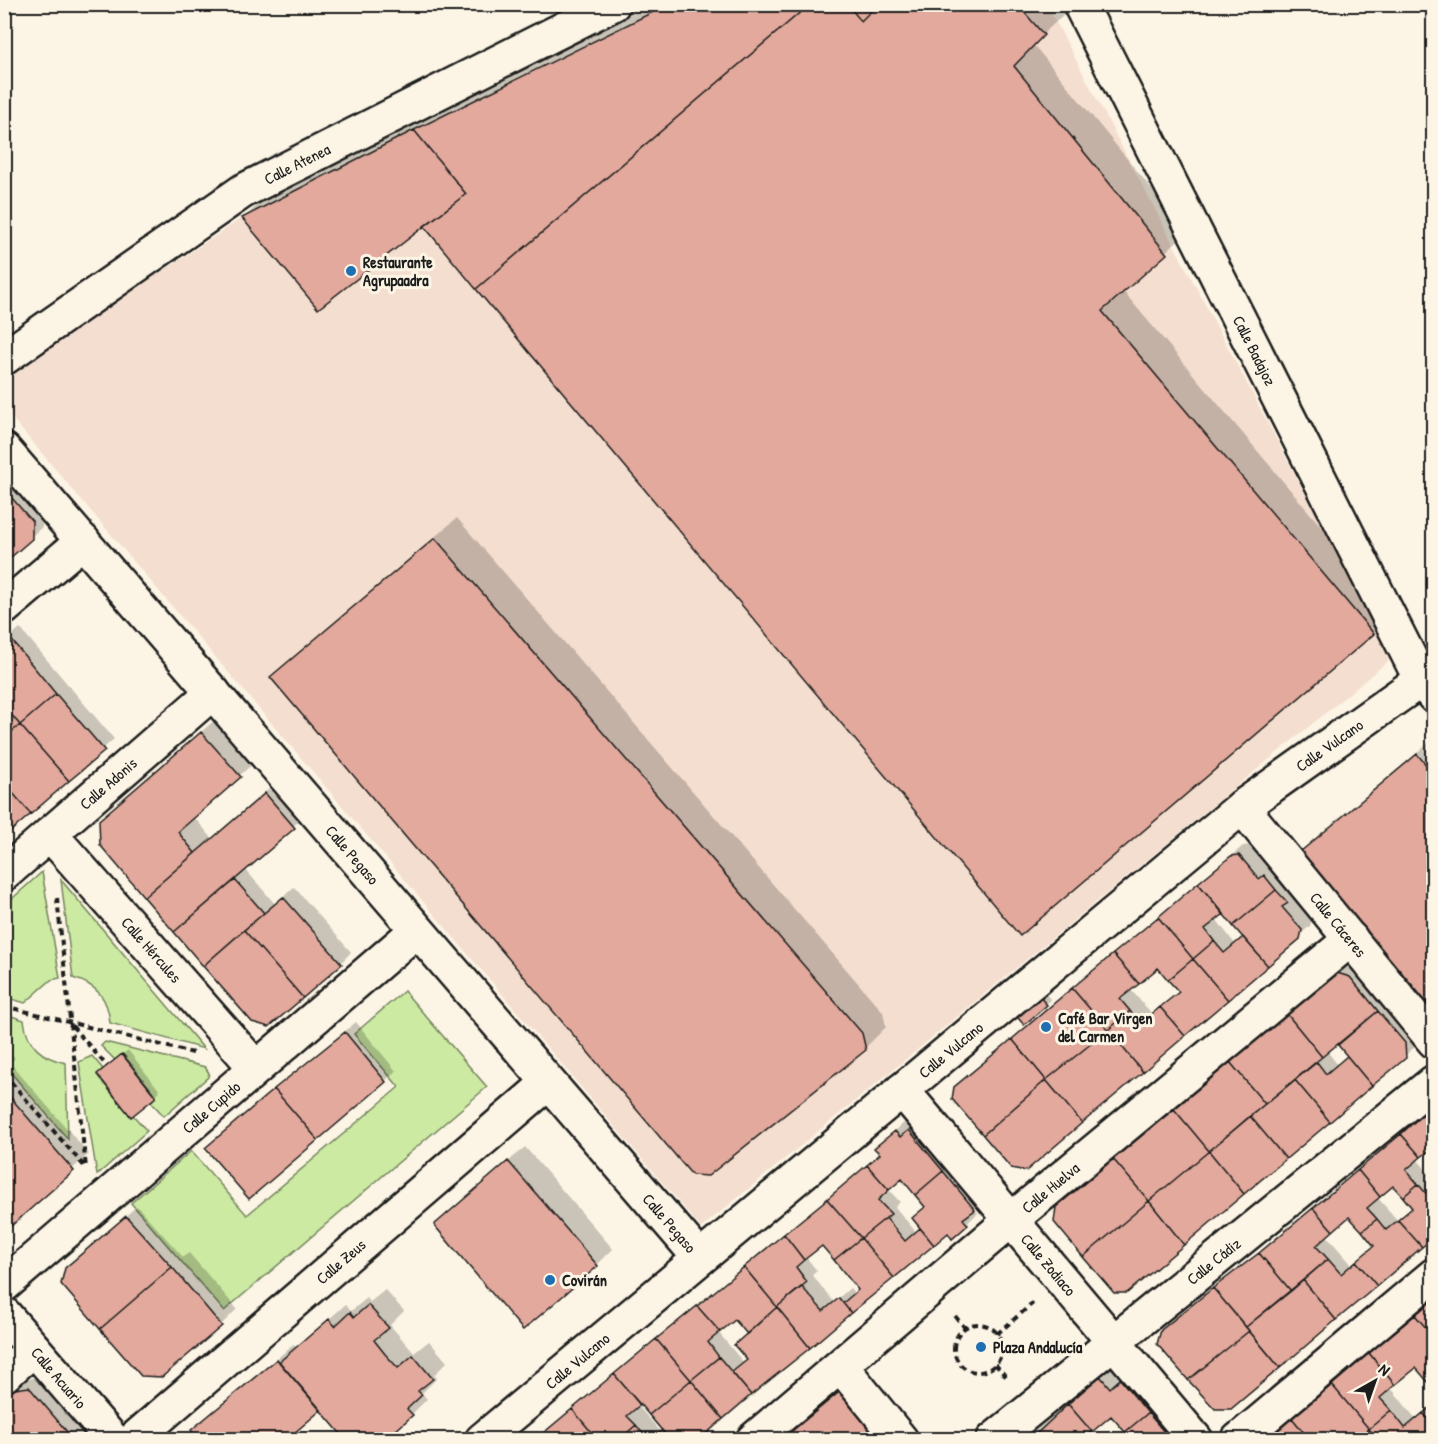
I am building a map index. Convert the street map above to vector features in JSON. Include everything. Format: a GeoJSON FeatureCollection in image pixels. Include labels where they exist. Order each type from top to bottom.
{"type":"FeatureCollection","features":[{"type":"Feature","properties":{"kind":"street","name":"Calle Atenea"},"geometry":{"type":"LineString","coordinates":[[4,358],[243,191],[613,4]]}},
{"type":"Feature","properties":{"kind":"street","name":"Calle Badajoz"},"geometry":{"type":"LineString","coordinates":[[1080,4],[1429,685]]}},
{"type":"Feature","properties":{"kind":"street","name":"Calle Pegaso"},"geometry":{"type":"LineString","coordinates":[[4,450],[700,1258]]}},
{"type":"Feature","properties":{"kind":"street"},"geometry":{"type":"LineString","coordinates":[[4,608],[83,542]]}},
{"type":"Feature","properties":{"kind":"street","name":"Calle Vulcano"},"geometry":{"type":"LineString","coordinates":[[482,1440],[1242,807],[1429,685]]}},
{"type":"Feature","properties":{"kind":"street","name":"Calle Adonis"},"geometry":{"type":"LineString","coordinates":[[4,874],[213,692]]}},
{"type":"Feature","properties":{"kind":"street","name":"Calle Cáceres"},"geometry":{"type":"LineString","coordinates":[[1242,807],[1434,1041]]}},
{"type":"Feature","properties":{"kind":"street","name":"Calle Hércules"},"geometry":{"type":"LineString","coordinates":[[50,834],[255,1067]]}},
{"type":"Feature","properties":{"kind":"street","name":"Calle Cupido"},"geometry":{"type":"LineString","coordinates":[[4,1285],[417,930]]}},
{"type":"Feature","properties":{"kind":"street","name":"Calle Huelva"},"geometry":{"type":"LineString","coordinates":[[753,1440],[1011,1220],[1351,939]]}},
{"type":"Feature","properties":{"kind":"street","name":"Calle Cádiz"},"geometry":{"type":"LineString","coordinates":[[993,1440],[1434,1082]]}},
{"type":"Feature","properties":{"kind":"street","name":"Calle Zeus"},"geometry":{"type":"LineString","coordinates":[[133,1440],[548,1083]]}},
{"type":"Feature","properties":{"kind":"street","name":"Calle Zodiaco"},"geometry":{"type":"LineString","coordinates":[[902,1090],[1196,1440]]}},
{"type":"Feature","properties":{"kind":"street"},"geometry":{"type":"LineString","coordinates":[[1238,1440],[1434,1275]]}},
{"type":"Feature","properties":{"kind":"street","name":"Calle Acuario"},"geometry":{"type":"LineString","coordinates":[[4,1314],[113,1440]]}},
{"type":"Feature","properties":{"kind":"street"},"geometry":{"type":"LineString","coordinates":[[4,1375],[34,1349]]}},
{"type":"Feature","properties":{"kind":"street"},"geometry":{"type":"LineString","coordinates":[[841,1366],[902,1440]]}},
{"type":"Feature","properties":{"kind":"path"},"geometry":{"type":"LineString","coordinates":[[56,894],[90,1210]]}},
{"type":"Feature","properties":{"kind":"path"},"geometry":{"type":"LineString","coordinates":[[4,1006],[198,1054]]}},
{"type":"Feature","properties":{"kind":"path"},"geometry":{"type":"LineString","coordinates":[[71,1024],[107,1066]]}},
{"type":"Feature","properties":{"kind":"path"},"geometry":{"type":"LineString","coordinates":[[4,1074],[86,1167]]}},
{"type":"Feature","properties":{"kind":"path"},"geometry":{"type":"LineString","coordinates":[[997,1334],[1061,1279]]}},
{"type":"Feature","properties":{"kind":"path"},"geometry":{"type":"LineString","coordinates":[[951,1312],[965,1328]]}},
{"type":"Feature","properties":{"kind":"path"},"geometry":{"type":"LineString","coordinates":[[975,1324],[984,1324],[997,1334],[1002,1348],[1001,1355],[995,1364],[985,1371],[970,1370],[958,1361],[954,1345],[956,1337],[965,1328],[975,1324]]}},
{"type":"Feature","properties":{"kind":"path"},"geometry":{"type":"LineString","coordinates":[[995,1364],[1012,1383]]}},
{"type":"Feature","properties":{"kind":"shaded area"},"geometry":{"type":"Polygon","coordinates":[[[665,5],[1047,5],[1392,658],[701,1228],[5,410],[4,377],[242,218],[665,5]]]}},
{"type":"Feature","properties":{"kind":"green space"},"geometry":{"type":"Polygon","coordinates":[[[42,872],[60,978],[51,980],[25,1003],[5,997],[5,905],[42,872]]]}},
{"type":"Feature","properties":{"kind":"green space"},"geometry":{"type":"Polygon","coordinates":[[[61,880],[204,1049],[110,1023],[107,1006],[100,994],[89,984],[73,978],[61,880]]]}},
{"type":"Feature","properties":{"kind":"green space"},"geometry":{"type":"Polygon","coordinates":[[[404,991],[487,1087],[224,1311],[131,1203],[191,1151],[247,1215],[399,1087],[354,1034],[404,991]]]}},
{"type":"Feature","properties":{"kind":"green space"},"geometry":{"type":"Polygon","coordinates":[[[5,1014],[24,1020],[28,1037],[43,1054],[66,1063],[68,1139],[5,1066],[5,1014]]]}},
{"type":"Feature","properties":{"kind":"green space"},"geometry":{"type":"Polygon","coordinates":[[[105,1042],[205,1067],[209,1073],[208,1077],[164,1116],[151,1102],[156,1096],[123,1054],[115,1060],[101,1046],[105,1042]]]}},
{"type":"Feature","properties":{"kind":"green space"},"geometry":{"type":"Polygon","coordinates":[[[92,1056],[103,1069],[97,1075],[131,1117],[133,1115],[147,1131],[97,1175],[79,1062],[92,1056]]]}},
{"type":"Feature","properties":{"kind":"building"},"geometry":{"type":"Polygon","coordinates":[[[669,4],[810,4],[476,289],[424,226],[466,194],[414,130],[669,4]]]}},
{"type":"Feature","properties":{"kind":"building"},"geometry":{"type":"Polygon","coordinates":[[[810,4],[847,4],[861,21],[878,4],[1017,4],[1044,35],[1014,66],[1167,254],[1102,311],[1374,634],[1020,936],[476,289],[810,4]]]}},
{"type":"Feature","properties":{"kind":"building"},"geometry":{"type":"Polygon","coordinates":[[[847,4],[878,4],[861,21],[847,4]]]}},
{"type":"Feature","properties":{"kind":"building"},"geometry":{"type":"Polygon","coordinates":[[[414,130],[466,194],[318,309],[242,218],[414,130]]]}},
{"type":"Feature","properties":{"kind":"building"},"geometry":{"type":"Polygon","coordinates":[[[4,489],[32,521],[32,539],[10,558],[4,552],[4,489]]]}},
{"type":"Feature","properties":{"kind":"building"},"geometry":{"type":"Polygon","coordinates":[[[435,538],[862,1033],[866,1050],[708,1176],[692,1175],[270,677],[435,538]]]}},
{"type":"Feature","properties":{"kind":"building"},"geometry":{"type":"Polygon","coordinates":[[[9,637],[56,694],[20,725],[4,706],[4,641],[9,637]]]}},
{"type":"Feature","properties":{"kind":"building"},"geometry":{"type":"Polygon","coordinates":[[[56,694],[105,751],[69,781],[20,725],[56,694]]]}},
{"type":"Feature","properties":{"kind":"building"},"geometry":{"type":"Polygon","coordinates":[[[4,706],[20,725],[4,738],[4,706]]]}},
{"type":"Feature","properties":{"kind":"building"},"geometry":{"type":"Polygon","coordinates":[[[20,725],[69,781],[31,814],[4,783],[4,738],[20,725]]]}},
{"type":"Feature","properties":{"kind":"building"},"geometry":{"type":"Polygon","coordinates":[[[201,732],[241,777],[178,832],[195,853],[144,897],[100,845],[99,820],[201,732]]]}},
{"type":"Feature","properties":{"kind":"building"},"geometry":{"type":"Polygon","coordinates":[[[1417,754],[1434,774],[1434,1011],[1300,852],[1417,754]]]}},
{"type":"Feature","properties":{"kind":"building"},"geometry":{"type":"Polygon","coordinates":[[[4,783],[31,814],[4,837],[4,783]]]}},
{"type":"Feature","properties":{"kind":"building"},"geometry":{"type":"Polygon","coordinates":[[[265,793],[295,828],[174,932],[144,897],[265,793]]]}},
{"type":"Feature","properties":{"kind":"building"},"geometry":{"type":"Polygon","coordinates":[[[1239,855],[1259,879],[1264,875],[1276,890],[1233,926],[1198,883],[1231,856],[1239,855]]]}},
{"type":"Feature","properties":{"kind":"building"},"geometry":{"type":"Polygon","coordinates":[[[235,880],[264,913],[203,966],[174,932],[235,880]]]}},
{"type":"Feature","properties":{"kind":"building"},"geometry":{"type":"Polygon","coordinates":[[[1198,883],[1224,914],[1205,929],[1214,941],[1193,959],[1158,917],[1198,883]]]}},
{"type":"Feature","properties":{"kind":"building"},"geometry":{"type":"Polygon","coordinates":[[[1276,890],[1288,903],[1282,907],[1302,930],[1300,939],[1268,966],[1233,926],[1276,890]]]}},
{"type":"Feature","properties":{"kind":"building"},"geometry":{"type":"Polygon","coordinates":[[[283,897],[342,964],[303,998],[244,930],[283,897]]]}},
{"type":"Feature","properties":{"kind":"building"},"geometry":{"type":"Polygon","coordinates":[[[1158,917],[1193,959],[1168,980],[1158,968],[1139,984],[1113,954],[1158,917]]]}},
{"type":"Feature","properties":{"kind":"building"},"geometry":{"type":"Polygon","coordinates":[[[244,930],[303,998],[269,1027],[252,1022],[203,966],[244,930]]]}},
{"type":"Feature","properties":{"kind":"building"},"geometry":{"type":"Polygon","coordinates":[[[1243,937],[1268,966],[1228,1000],[1193,959],[1214,941],[1224,953],[1243,937]]]}},
{"type":"Feature","properties":{"kind":"building"},"geometry":{"type":"Polygon","coordinates":[[[1113,954],[1139,984],[1120,999],[1130,1011],[1108,1030],[1072,988],[1113,954]]]}},
{"type":"Feature","properties":{"kind":"building"},"geometry":{"type":"Polygon","coordinates":[[[1193,959],[1228,1000],[1185,1036],[1160,1007],[1179,992],[1168,980],[1193,959]]]}},
{"type":"Feature","properties":{"kind":"building"},"geometry":{"type":"Polygon","coordinates":[[[1337,973],[1350,977],[1378,1011],[1322,1057],[1287,1014],[1337,973]]]}},
{"type":"Feature","properties":{"kind":"building"},"geometry":{"type":"Polygon","coordinates":[[[1072,988],[1108,1030],[1046,1080],[1012,1039],[1072,988]]]}},
{"type":"Feature","properties":{"kind":"building"},"geometry":{"type":"Polygon","coordinates":[[[1035,992],[1047,1005],[1024,1025],[1013,1012],[1035,992]]]}},
{"type":"Feature","properties":{"kind":"building"},"geometry":{"type":"Polygon","coordinates":[[[1160,1007],[1185,1036],[1143,1072],[1108,1030],[1130,1011],[1140,1024],[1160,1007]]]}},
{"type":"Feature","properties":{"kind":"building"},"geometry":{"type":"Polygon","coordinates":[[[1378,1011],[1405,1043],[1406,1058],[1372,1086],[1338,1045],[1378,1011]]]}},
{"type":"Feature","properties":{"kind":"building"},"geometry":{"type":"Polygon","coordinates":[[[1287,1014],[1322,1057],[1265,1104],[1230,1062],[1287,1014]]]}},
{"type":"Feature","properties":{"kind":"building"},"geometry":{"type":"Polygon","coordinates":[[[1108,1030],[1143,1072],[1082,1123],[1046,1080],[1108,1030]]]}},
{"type":"Feature","properties":{"kind":"building"},"geometry":{"type":"Polygon","coordinates":[[[345,1032],[386,1082],[318,1140],[274,1089],[345,1032]]]}},
{"type":"Feature","properties":{"kind":"building"},"geometry":{"type":"Polygon","coordinates":[[[1012,1039],[1046,1080],[983,1135],[952,1099],[954,1087],[1012,1039]]]}},
{"type":"Feature","properties":{"kind":"building"},"geometry":{"type":"Polygon","coordinates":[[[122,1054],[156,1097],[131,1117],[97,1074],[122,1054]]]}},
{"type":"Feature","properties":{"kind":"building"},"geometry":{"type":"Polygon","coordinates":[[[1347,1056],[1372,1086],[1330,1122],[1295,1080],[1317,1062],[1326,1074],[1347,1056]]]}},
{"type":"Feature","properties":{"kind":"building"},"geometry":{"type":"Polygon","coordinates":[[[1230,1062],[1265,1104],[1209,1151],[1174,1109],[1230,1062]]]}},
{"type":"Feature","properties":{"kind":"building"},"geometry":{"type":"Polygon","coordinates":[[[1046,1080],[1082,1123],[1026,1171],[1011,1168],[983,1135],[1046,1080]]]}},
{"type":"Feature","properties":{"kind":"building"},"geometry":{"type":"Polygon","coordinates":[[[1295,1080],[1330,1122],[1286,1159],[1250,1116],[1295,1080]]]}},
{"type":"Feature","properties":{"kind":"building"},"geometry":{"type":"Polygon","coordinates":[[[274,1089],[318,1140],[249,1199],[205,1148],[274,1089]]]}},
{"type":"Feature","properties":{"kind":"building"},"geometry":{"type":"Polygon","coordinates":[[[4,1090],[74,1171],[11,1226],[4,1219],[4,1090]]]}},
{"type":"Feature","properties":{"kind":"building"},"geometry":{"type":"Polygon","coordinates":[[[1434,1104],[1434,1147],[1421,1157],[1401,1134],[1434,1104]]]}},
{"type":"Feature","properties":{"kind":"building"},"geometry":{"type":"Polygon","coordinates":[[[1174,1109],[1209,1151],[1149,1201],[1113,1159],[1174,1109]]]}},
{"type":"Feature","properties":{"kind":"building"},"geometry":{"type":"Polygon","coordinates":[[[1250,1116],[1286,1159],[1244,1194],[1209,1151],[1250,1116]]]}},
{"type":"Feature","properties":{"kind":"building"},"geometry":{"type":"Polygon","coordinates":[[[909,1130],[943,1171],[915,1195],[902,1179],[889,1190],[867,1165],[880,1154],[874,1148],[895,1131],[900,1137],[909,1130]]]}},
{"type":"Feature","properties":{"kind":"building"},"geometry":{"type":"Polygon","coordinates":[[[1401,1134],[1421,1157],[1406,1170],[1418,1184],[1403,1197],[1393,1186],[1380,1197],[1358,1170],[1401,1134]]]}},
{"type":"Feature","properties":{"kind":"building"},"geometry":{"type":"Polygon","coordinates":[[[1209,1151],[1244,1194],[1184,1245],[1149,1201],[1209,1151]]]}},
{"type":"Feature","properties":{"kind":"building"},"geometry":{"type":"Polygon","coordinates":[[[1113,1159],[1149,1201],[1083,1257],[1054,1222],[1056,1207],[1113,1159]]]}},
{"type":"Feature","properties":{"kind":"building"},"geometry":{"type":"Polygon","coordinates":[[[508,1161],[598,1266],[523,1330],[434,1225],[508,1161]]]}},
{"type":"Feature","properties":{"kind":"building"},"geometry":{"type":"Polygon","coordinates":[[[867,1165],[889,1190],[878,1200],[891,1214],[861,1238],[827,1199],[867,1165]]]}},
{"type":"Feature","properties":{"kind":"building"},"geometry":{"type":"Polygon","coordinates":[[[1358,1170],[1380,1197],[1367,1208],[1377,1219],[1362,1231],[1349,1217],[1333,1231],[1313,1208],[1358,1170]]]}},
{"type":"Feature","properties":{"kind":"building"},"geometry":{"type":"Polygon","coordinates":[[[943,1171],[975,1210],[963,1219],[968,1225],[952,1239],[948,1233],[934,1245],[912,1218],[925,1207],[915,1195],[943,1171]]]}},
{"type":"Feature","properties":{"kind":"building"},"geometry":{"type":"Polygon","coordinates":[[[1418,1184],[1431,1199],[1434,1197],[1434,1237],[1422,1247],[1398,1220],[1412,1208],[1403,1197],[1418,1184]]]}},
{"type":"Feature","properties":{"kind":"building"},"geometry":{"type":"Polygon","coordinates":[[[827,1199],[861,1238],[834,1260],[822,1246],[804,1260],[784,1234],[827,1199]]]}},
{"type":"Feature","properties":{"kind":"building"},"geometry":{"type":"Polygon","coordinates":[[[1149,1201],[1184,1245],[1127,1293],[1114,1293],[1083,1257],[1149,1201]]]}},
{"type":"Feature","properties":{"kind":"building"},"geometry":{"type":"Polygon","coordinates":[[[1313,1208],[1333,1231],[1316,1246],[1328,1259],[1291,1291],[1259,1253],[1313,1208]]]}},
{"type":"Feature","properties":{"kind":"building"},"geometry":{"type":"Polygon","coordinates":[[[126,1216],[172,1267],[100,1329],[61,1284],[65,1268],[126,1216]]]}},
{"type":"Feature","properties":{"kind":"building"},"geometry":{"type":"Polygon","coordinates":[[[886,1218],[905,1241],[920,1228],[934,1245],[894,1278],[861,1238],[886,1218]]]}},
{"type":"Feature","properties":{"kind":"building"},"geometry":{"type":"Polygon","coordinates":[[[1377,1219],[1386,1230],[1398,1220],[1422,1247],[1377,1286],[1356,1261],[1374,1246],[1362,1231],[1377,1219]]]}},
{"type":"Feature","properties":{"kind":"building"},"geometry":{"type":"Polygon","coordinates":[[[784,1234],[804,1260],[796,1267],[807,1282],[777,1307],[744,1267],[784,1234]]]}},
{"type":"Feature","properties":{"kind":"building"},"geometry":{"type":"Polygon","coordinates":[[[861,1238],[894,1278],[851,1313],[843,1303],[858,1290],[834,1260],[861,1238]]]}},
{"type":"Feature","properties":{"kind":"building"},"geometry":{"type":"Polygon","coordinates":[[[1259,1253],[1291,1291],[1246,1327],[1213,1288],[1259,1253]]]}},
{"type":"Feature","properties":{"kind":"building"},"geometry":{"type":"Polygon","coordinates":[[[1328,1259],[1341,1274],[1356,1261],[1377,1286],[1336,1320],[1303,1280],[1328,1259]]]}},
{"type":"Feature","properties":{"kind":"building"},"geometry":{"type":"Polygon","coordinates":[[[172,1267],[222,1326],[162,1377],[141,1376],[100,1329],[172,1267]]]}},
{"type":"Feature","properties":{"kind":"building"},"geometry":{"type":"Polygon","coordinates":[[[744,1267],[777,1307],[747,1334],[735,1320],[720,1332],[697,1306],[744,1267]]]}},
{"type":"Feature","properties":{"kind":"building"},"geometry":{"type":"Polygon","coordinates":[[[1303,1280],[1336,1320],[1280,1368],[1246,1327],[1303,1280]]]}},
{"type":"Feature","properties":{"kind":"building"},"geometry":{"type":"Polygon","coordinates":[[[802,1287],[823,1311],[839,1298],[851,1313],[810,1348],[777,1307],[802,1287]]]}},
{"type":"Feature","properties":{"kind":"building"},"geometry":{"type":"Polygon","coordinates":[[[1213,1288],[1249,1331],[1188,1380],[1157,1344],[1161,1330],[1213,1288]]]}},
{"type":"Feature","properties":{"kind":"building"},"geometry":{"type":"Polygon","coordinates":[[[1434,1299],[1434,1337],[1415,1315],[1434,1299]]]}},
{"type":"Feature","properties":{"kind":"building"},"geometry":{"type":"Polygon","coordinates":[[[368,1305],[389,1328],[374,1340],[385,1354],[398,1368],[413,1355],[433,1379],[418,1391],[422,1395],[407,1409],[413,1415],[385,1440],[346,1440],[279,1362],[329,1319],[335,1326],[350,1312],[354,1317],[368,1305]]]}},
{"type":"Feature","properties":{"kind":"building"},"geometry":{"type":"Polygon","coordinates":[[[697,1306],[720,1332],[708,1342],[719,1357],[691,1380],[656,1339],[697,1306]]]}},
{"type":"Feature","properties":{"kind":"building"},"geometry":{"type":"Polygon","coordinates":[[[777,1307],[810,1348],[751,1395],[732,1372],[747,1360],[734,1345],[777,1307]]]}},
{"type":"Feature","properties":{"kind":"building"},"geometry":{"type":"Polygon","coordinates":[[[1415,1315],[1434,1337],[1434,1377],[1428,1382],[1416,1368],[1395,1385],[1369,1353],[1415,1315]]]}},
{"type":"Feature","properties":{"kind":"building"},"geometry":{"type":"Polygon","coordinates":[[[1249,1331],[1280,1368],[1231,1409],[1215,1409],[1188,1380],[1249,1331]]]}},
{"type":"Feature","properties":{"kind":"building"},"geometry":{"type":"Polygon","coordinates":[[[656,1339],[691,1380],[649,1415],[614,1374],[656,1339]]]}},
{"type":"Feature","properties":{"kind":"building"},"geometry":{"type":"Polygon","coordinates":[[[1369,1353],[1395,1385],[1380,1398],[1391,1410],[1369,1429],[1332,1385],[1369,1353]]]}},
{"type":"Feature","properties":{"kind":"building"},"geometry":{"type":"Polygon","coordinates":[[[719,1357],[751,1395],[723,1419],[691,1380],[719,1357]]]}},
{"type":"Feature","properties":{"kind":"building"},"geometry":{"type":"Polygon","coordinates":[[[277,1359],[321,1410],[286,1440],[199,1440],[191,1430],[277,1359]]]}},
{"type":"Feature","properties":{"kind":"building"},"geometry":{"type":"Polygon","coordinates":[[[614,1374],[640,1405],[627,1416],[636,1425],[619,1440],[598,1440],[572,1409],[614,1374]]]}},
{"type":"Feature","properties":{"kind":"building"},"geometry":{"type":"Polygon","coordinates":[[[1100,1376],[1110,1388],[1120,1379],[1148,1413],[1125,1432],[1111,1416],[1092,1432],[1068,1404],[1100,1376]]]}},
{"type":"Feature","properties":{"kind":"building"},"geometry":{"type":"Polygon","coordinates":[[[691,1380],[723,1419],[699,1440],[670,1440],[649,1415],[691,1380]]]}},
{"type":"Feature","properties":{"kind":"building"},"geometry":{"type":"Polygon","coordinates":[[[1332,1385],[1369,1429],[1356,1440],[1336,1440],[1334,1437],[1331,1440],[1310,1440],[1292,1418],[1332,1385]]]}},
{"type":"Feature","properties":{"kind":"building"},"geometry":{"type":"Polygon","coordinates":[[[29,1387],[68,1433],[59,1440],[4,1440],[4,1398],[15,1389],[29,1387]]]}},
{"type":"Feature","properties":{"kind":"building"},"geometry":{"type":"Polygon","coordinates":[[[843,1389],[886,1440],[781,1440],[843,1389]]]}},
{"type":"Feature","properties":{"kind":"building"},"geometry":{"type":"Polygon","coordinates":[[[1068,1404],[1092,1432],[1083,1440],[1030,1440],[1068,1404]]]}},
{"type":"Feature","properties":{"kind":"building"},"geometry":{"type":"Polygon","coordinates":[[[1434,1405],[1434,1425],[1423,1413],[1434,1405]]]}},
{"type":"Feature","properties":{"kind":"building"},"geometry":{"type":"Polygon","coordinates":[[[572,1409],[598,1440],[535,1440],[572,1409]]]}},
{"type":"Feature","properties":{"kind":"building"},"geometry":{"type":"Polygon","coordinates":[[[1391,1410],[1405,1428],[1423,1413],[1434,1425],[1434,1440],[1378,1440],[1369,1429],[1391,1410]]]}},
{"type":"Feature","properties":{"kind":"building"},"geometry":{"type":"Polygon","coordinates":[[[1148,1413],[1171,1440],[1131,1440],[1125,1432],[1148,1413]]]}},
{"type":"Feature","properties":{"kind":"building"},"geometry":{"type":"Polygon","coordinates":[[[1292,1418],[1310,1440],[1267,1440],[1292,1418]]]}},
{"type":"Feature","properties":{"kind":"building"},"geometry":{"type":"Polygon","coordinates":[[[636,1425],[648,1440],[619,1440],[636,1425]]]}},
{"type":"Feature","properties":{"kind":"building"},"geometry":{"type":"Polygon","coordinates":[[[1369,1429],[1378,1440],[1356,1440],[1369,1429]]]}},
{"type":"Feature","properties":{"kind":"building"},"geometry":{"type":"Polygon","coordinates":[[[662,1430],[670,1440],[651,1440],[662,1430]]]}},
{"type":"Feature","properties":{"kind":"building"},"geometry":{"type":"Polygon","coordinates":[[[68,1433],[74,1440],[59,1440],[68,1433]]]}},
{"type":"Feature","properties":{"kind":"place","name":"Restaurante Agrupaadra"},"geometry":{"type":"Point","coordinates":[351,271]}},
{"type":"Feature","properties":{"kind":"place","name":"Café Bar Virgen del Carmen"},"geometry":{"type":"Point","coordinates":[1046,1027]}},
{"type":"Feature","properties":{"kind":"place","name":"Covirán"},"geometry":{"type":"Point","coordinates":[550,1280]}},
{"type":"Feature","properties":{"kind":"place","name":"Plaza Andalucía"},"geometry":{"type":"Point","coordinates":[981,1347]}}]}
